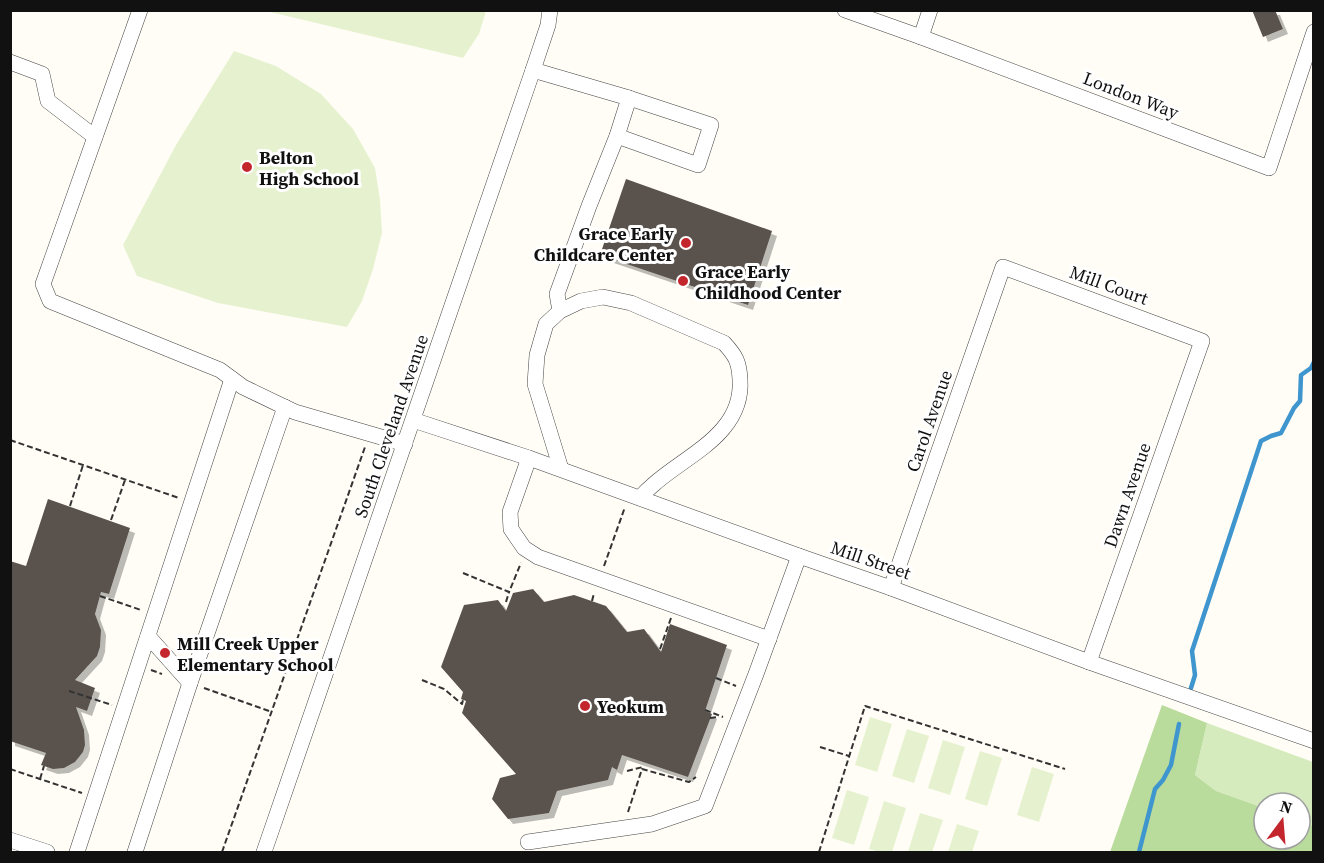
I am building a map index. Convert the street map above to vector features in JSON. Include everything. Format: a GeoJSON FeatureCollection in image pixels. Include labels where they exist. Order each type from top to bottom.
{"type":"FeatureCollection","features":[{"type":"Feature","properties":{"kind":"street"},"geometry":{"type":"LineString","coordinates":[[140,10],[43,284],[50,301],[220,370],[243,387],[295,412],[405,444]]}},
{"type":"Feature","properties":{"kind":"street","name":"South Cleveland Avenue"},"geometry":{"type":"LineString","coordinates":[[264,852],[533,70],[548,25],[550,10]]}},
{"type":"Feature","properties":{"kind":"street","name":"London Way"},"geometry":{"type":"LineString","coordinates":[[845,10],[1269,168],[1314,32]]}},
{"type":"Feature","properties":{"kind":"street"},"geometry":{"type":"LineString","coordinates":[[921,37],[930,10]]}},
{"type":"Feature","properties":{"kind":"street"},"geometry":{"type":"LineString","coordinates":[[10,62],[42,74],[48,101],[95,137]]}},
{"type":"Feature","properties":{"kind":"street"},"geometry":{"type":"LineString","coordinates":[[533,70],[711,125],[698,165],[617,136]]}},
{"type":"Feature","properties":{"kind":"street"},"geometry":{"type":"LineString","coordinates":[[560,311],[557,294],[588,206],[617,136],[629,98]]}},
{"type":"Feature","properties":{"kind":"street","name":"Mill Court"},"geometry":{"type":"LineString","coordinates":[[1003,267],[1202,341]]}},
{"type":"Feature","properties":{"kind":"street","name":"Carol Avenue"},"geometry":{"type":"LineString","coordinates":[[891,588],[1003,267]]}},
{"type":"Feature","properties":{"kind":"street"},"geometry":{"type":"LineString","coordinates":[[561,469],[535,384],[537,355],[546,324],[560,311],[581,301],[603,297],[631,303],[724,343],[735,355],[740,376],[739,400],[722,431],[697,453],[653,484],[640,498]]}},
{"type":"Feature","properties":{"kind":"street","name":"Dawn Avenue"},"geometry":{"type":"LineString","coordinates":[[1089,662],[1202,341]]}},
{"type":"Feature","properties":{"kind":"street"},"geometry":{"type":"LineString","coordinates":[[77,852],[232,379]]}},
{"type":"Feature","properties":{"kind":"street"},"geometry":{"type":"LineString","coordinates":[[135,852],[196,685],[285,407]]}},
{"type":"Feature","properties":{"kind":"street","name":"Mill Street"},"geometry":{"type":"LineString","coordinates":[[413,420],[561,469],[1089,662],[1314,741]]}},
{"type":"Feature","properties":{"kind":"street"},"geometry":{"type":"LineString","coordinates":[[528,458],[510,512],[511,529],[524,548],[538,557],[769,639]]}},
{"type":"Feature","properties":{"kind":"street"},"geometry":{"type":"LineString","coordinates":[[528,842],[652,824],[705,806],[799,556]]}},
{"type":"Feature","properties":{"kind":"street"},"geometry":{"type":"LineString","coordinates":[[148,636],[196,685]]}},
{"type":"Feature","properties":{"kind":"street"},"geometry":{"type":"LineString","coordinates":[[10,840],[47,852]]}},
{"type":"Feature","properties":{"kind":"path"},"geometry":{"type":"LineString","coordinates":[[10,440],[184,500]]}},
{"type":"Feature","properties":{"kind":"path"},"geometry":{"type":"LineString","coordinates":[[222,852],[365,447]]}},
{"type":"Feature","properties":{"kind":"path"},"geometry":{"type":"LineString","coordinates":[[70,506],[83,465]]}},
{"type":"Feature","properties":{"kind":"path"},"geometry":{"type":"LineString","coordinates":[[111,520],[125,480]]}},
{"type":"Feature","properties":{"kind":"path"},"geometry":{"type":"LineString","coordinates":[[603,571],[625,507]]}},
{"type":"Feature","properties":{"kind":"path"},"geometry":{"type":"LineString","coordinates":[[506,602],[522,560]]}},
{"type":"Feature","properties":{"kind":"path"},"geometry":{"type":"LineString","coordinates":[[463,573],[509,592]]}},
{"type":"Feature","properties":{"kind":"path"},"geometry":{"type":"LineString","coordinates":[[591,601],[596,587]]}},
{"type":"Feature","properties":{"kind":"path"},"geometry":{"type":"LineString","coordinates":[[100,596],[146,612]]}},
{"type":"Feature","properties":{"kind":"path"},"geometry":{"type":"LineString","coordinates":[[660,649],[672,615]]}},
{"type":"Feature","properties":{"kind":"path"},"geometry":{"type":"LineString","coordinates":[[716,678],[742,688]]}},
{"type":"Feature","properties":{"kind":"path"},"geometry":{"type":"LineString","coordinates":[[422,680],[444,689],[462,704],[463,700]]}},
{"type":"Feature","properties":{"kind":"path"},"geometry":{"type":"LineString","coordinates":[[196,685],[272,712]]}},
{"type":"Feature","properties":{"kind":"path"},"geometry":{"type":"LineString","coordinates":[[69,691],[114,706]]}},
{"type":"Feature","properties":{"kind":"path"},"geometry":{"type":"LineString","coordinates":[[819,852],[865,706],[1065,769]]}},
{"type":"Feature","properties":{"kind":"path"},"geometry":{"type":"LineString","coordinates":[[705,710],[731,721]]}},
{"type":"Feature","properties":{"kind":"path"},"geometry":{"type":"LineString","coordinates":[[710,718],[722,717]]}},
{"type":"Feature","properties":{"kind":"path"},"geometry":{"type":"LineString","coordinates":[[820,747],[849,756]]}},
{"type":"Feature","properties":{"kind":"path"},"geometry":{"type":"LineString","coordinates":[[628,813],[644,763]]}},
{"type":"Feature","properties":{"kind":"path"},"geometry":{"type":"LineString","coordinates":[[40,779],[44,766]]}},
{"type":"Feature","properties":{"kind":"path"},"geometry":{"type":"LineString","coordinates":[[627,771],[642,768],[689,782],[696,777]]}},
{"type":"Feature","properties":{"kind":"path"},"geometry":{"type":"LineString","coordinates":[[10,769],[84,794]]}},
{"type":"Feature","properties":{"kind":"green space"},"geometry":{"type":"Polygon","coordinates":[[[486,10],[479,34],[463,58],[266,11],[486,10]]]}},
{"type":"Feature","properties":{"kind":"green space"},"geometry":{"type":"Polygon","coordinates":[[[234,51],[276,66],[321,94],[353,129],[375,168],[382,233],[362,301],[347,327],[218,303],[137,276],[123,245],[176,145],[234,51]]]}},
{"type":"Feature","properties":{"kind":"green space"},"geometry":{"type":"Polygon","coordinates":[[[1162,705],[1207,723],[1195,775],[1216,791],[1252,804],[1252,851],[1312,851],[1313,826],[1313,852],[1110,852],[1162,705]]]}},
{"type":"Feature","properties":{"kind":"green space"},"geometry":{"type":"Polygon","coordinates":[[[870,717],[892,724],[877,772],[855,765],[870,717]]]}},
{"type":"Feature","properties":{"kind":"green space"},"geometry":{"type":"Polygon","coordinates":[[[1207,723],[1313,762],[1313,826],[1312,791],[1252,791],[1252,804],[1216,791],[1195,775],[1207,723]]]}},
{"type":"Feature","properties":{"kind":"green space"},"geometry":{"type":"Polygon","coordinates":[[[907,729],[929,736],[914,783],[892,776],[907,729]]]}},
{"type":"Feature","properties":{"kind":"green space"},"geometry":{"type":"Polygon","coordinates":[[[943,740],[965,747],[950,795],[928,788],[943,740]]]}},
{"type":"Feature","properties":{"kind":"green space"},"geometry":{"type":"Polygon","coordinates":[[[980,751],[1002,758],[987,806],[965,799],[980,751]]]}},
{"type":"Feature","properties":{"kind":"green space"},"geometry":{"type":"Polygon","coordinates":[[[1032,767],[1054,774],[1039,822],[1017,815],[1032,767]]]}},
{"type":"Feature","properties":{"kind":"green space"},"geometry":{"type":"Polygon","coordinates":[[[847,790],[869,797],[854,845],[832,838],[847,790]]]}},
{"type":"Feature","properties":{"kind":"green space"},"geometry":{"type":"Polygon","coordinates":[[[884,801],[906,808],[892,852],[869,849],[884,801]]]}},
{"type":"Feature","properties":{"kind":"green space"},"geometry":{"type":"Polygon","coordinates":[[[920,813],[943,820],[932,852],[908,852],[920,813]]]}},
{"type":"Feature","properties":{"kind":"green space"},"geometry":{"type":"Polygon","coordinates":[[[957,824],[979,831],[972,852],[948,852],[957,824]]]}},
{"type":"Feature","properties":{"kind":"building"},"geometry":{"type":"Polygon","coordinates":[[[1252,10],[1275,10],[1283,29],[1263,37],[1252,10]]]}},
{"type":"Feature","properties":{"kind":"building","name":"Grace Early Childcare Center"},"geometry":{"type":"Polygon","coordinates":[[[626,179],[772,231],[748,305],[600,255],[626,179]]]}},
{"type":"Feature","properties":{"kind":"building"},"geometry":{"type":"Polygon","coordinates":[[[48,499],[130,528],[109,594],[101,592],[95,614],[101,630],[97,656],[75,680],[95,688],[87,711],[76,707],[84,730],[83,752],[75,762],[64,768],[53,769],[41,765],[46,753],[10,741],[10,561],[26,566],[48,499]]]}},
{"type":"Feature","properties":{"kind":"building","name":"Yeokum"},"geometry":{"type":"Polygon","coordinates":[[[533,589],[544,602],[574,595],[606,606],[627,632],[644,629],[661,652],[670,624],[727,645],[705,711],[712,714],[688,777],[622,755],[617,770],[612,767],[608,780],[557,791],[549,813],[508,819],[492,799],[500,778],[516,774],[462,713],[466,701],[461,699],[463,692],[441,667],[464,605],[498,600],[506,611],[513,593],[533,589]]]}},
{"type":"Feature","properties":{"kind":"waterway"},"geometry":{"type":"LineString","coordinates":[[1191,688],[1195,675],[1192,651],[1261,441],[1281,433],[1300,401],[1301,375],[1311,368],[1314,362]]}},
{"type":"Feature","properties":{"kind":"waterway"},"geometry":{"type":"LineString","coordinates":[[1139,852],[1155,789],[1171,765],[1179,724]]}},
{"type":"Feature","properties":{"kind":"place","name":"Belton High School"},"geometry":{"type":"Point","coordinates":[247,167]}},
{"type":"Feature","properties":{"kind":"place","name":"Grace Early Childcare Center"},"geometry":{"type":"Point","coordinates":[686,243]}},
{"type":"Feature","properties":{"kind":"place","name":"Grace Early Childhood Center"},"geometry":{"type":"Point","coordinates":[683,281]}},
{"type":"Feature","properties":{"kind":"place","name":"Mill Creek Upper Elementary School"},"geometry":{"type":"Point","coordinates":[165,653]}},
{"type":"Feature","properties":{"kind":"place","name":"Yeokum"},"geometry":{"type":"Point","coordinates":[585,706]}}]}
